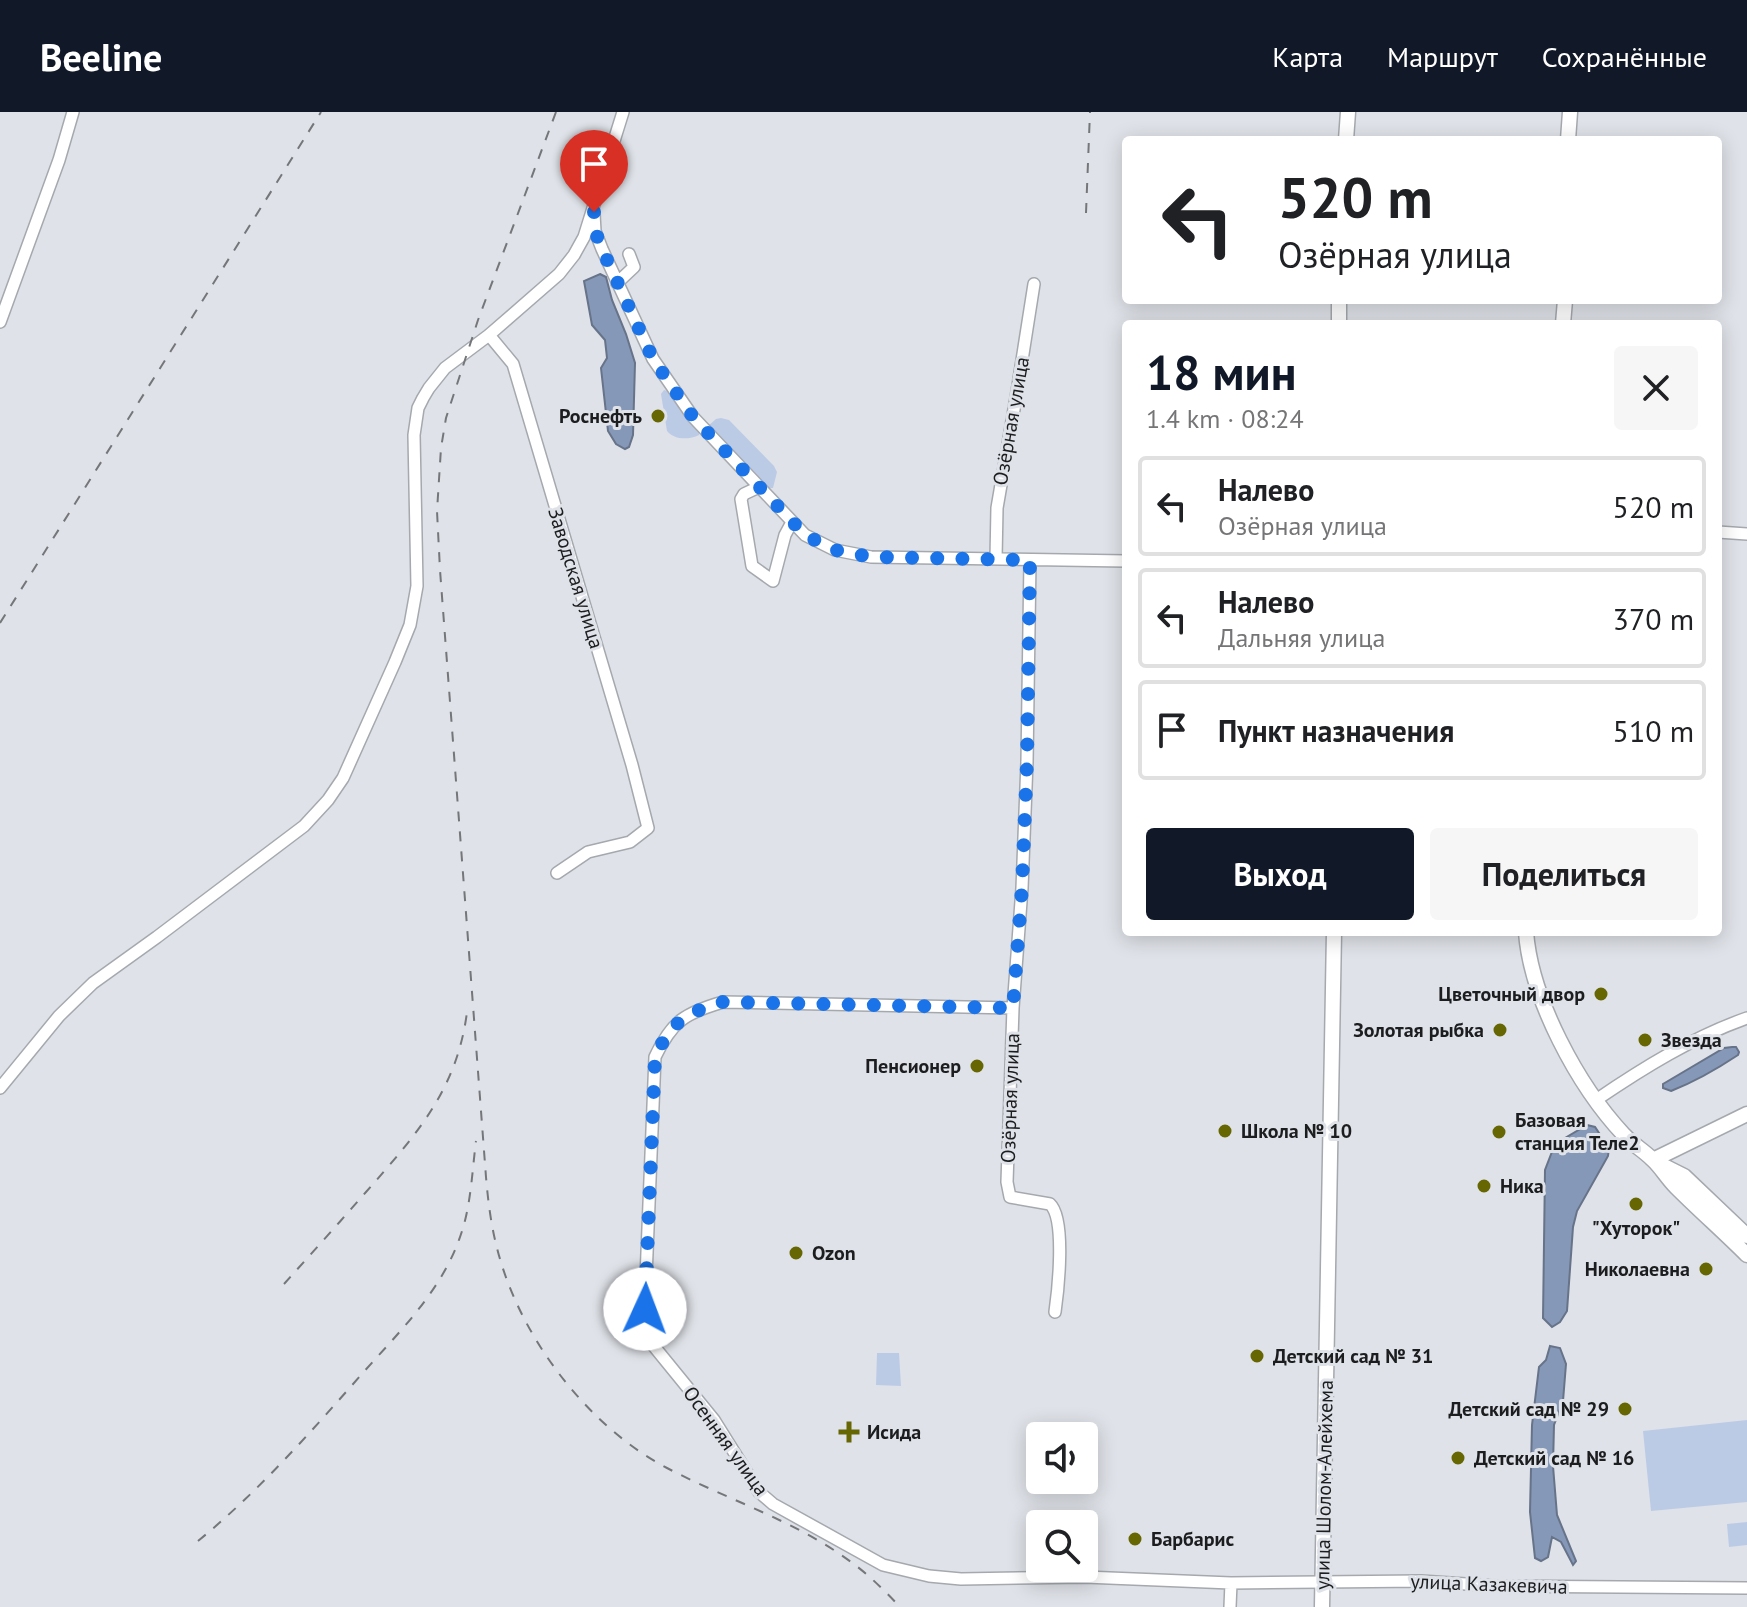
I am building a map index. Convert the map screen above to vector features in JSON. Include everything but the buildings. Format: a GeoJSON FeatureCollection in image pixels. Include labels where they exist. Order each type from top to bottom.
{"type":"FeatureCollection","features":[{"type":"Feature","properties":{"kind":"main road"},"geometry":{"type":"LineString","coordinates":[[1346,136],[1348,112]]}},
{"type":"Feature","properties":{"kind":"main road"},"geometry":{"type":"LineString","coordinates":[[1570,112],[1573,134]]}},
{"type":"Feature","properties":{"kind":"main road"},"geometry":{"type":"LineString","coordinates":[[1573,134],[1578,112]]}},
{"type":"Feature","properties":{"kind":"main road","name":"улица Шолом-Алейхема"},"geometry":{"type":"LineString","coordinates":[[1322,1607],[1334,936]]}},
{"type":"Feature","properties":{"kind":"main road"},"geometry":{"type":"LineString","coordinates":[[1527,936],[1543,1002],[1573,1065],[1596,1100],[1623,1134],[1747,1255]]}},
{"type":"Feature","properties":{"kind":"main road"},"geometry":{"type":"LineString","coordinates":[[1653,1160],[1747,1114]]}},
{"type":"Feature","properties":{"kind":"main road"},"geometry":{"type":"LineString","coordinates":[[1653,1160],[1684,1176],[1747,1236]]}},
{"type":"Feature","properties":{"kind":"street"},"geometry":{"type":"LineString","coordinates":[[0,322],[73,112]]}},
{"type":"Feature","properties":{"kind":"street"},"geometry":{"type":"LineString","coordinates":[[0,1088],[59,1016],[93,983],[304,826],[343,778],[410,625],[417,586],[414,435],[418,408],[445,368],[489,335],[559,274],[574,255],[584,237],[623,112]]}},
{"type":"Feature","properties":{"kind":"street"},"geometry":{"type":"LineString","coordinates":[[596,199],[593,220],[602,249],[653,359],[693,417],[805,535],[835,550],[871,557],[1122,561]]}},
{"type":"Feature","properties":{"kind":"street"},"geometry":{"type":"LineString","coordinates":[[574,255],[587,247],[602,249]]}},
{"type":"Feature","properties":{"kind":"street"},"geometry":{"type":"LineString","coordinates":[[617,283],[634,267],[629,254]]}},
{"type":"Feature","properties":{"kind":"street","name":"Озёрная улица"},"geometry":{"type":"LineString","coordinates":[[996,559],[997,508],[1034,284]]}},
{"type":"Feature","properties":{"kind":"street","name":"Заводская улица"},"geometry":{"type":"LineString","coordinates":[[489,335],[513,364],[648,828],[630,842],[588,852],[557,873]]}},
{"type":"Feature","properties":{"kind":"street"},"geometry":{"type":"LineString","coordinates":[[759,487],[744,494],[741,499],[743,513],[752,566],[773,581],[785,535],[792,522]]}},
{"type":"Feature","properties":{"kind":"street"},"geometry":{"type":"LineString","coordinates":[[1722,532],[1747,534]]}},
{"type":"Feature","properties":{"kind":"street","name":"Озёрная улица"},"geometry":{"type":"LineString","coordinates":[[1030,560],[1027,762],[1013,1008],[1008,1190],[1010,1197],[1050,1204],[1055,1209],[1059,1281],[1055,1312]]}},
{"type":"Feature","properties":{"kind":"street","name":"Осенняя улица"},"geometry":{"type":"LineString","coordinates":[[1013,1008],[723,1002],[697,1010],[677,1023],[662,1041],[655,1057],[644,1326],[648,1339],[714,1420],[759,1492],[773,1504],[883,1565],[929,1576],[961,1579],[1085,1577],[1231,1583]]}},
{"type":"Feature","properties":{"kind":"street"},"geometry":{"type":"LineString","coordinates":[[1596,1100],[1640,1070],[1724,1026],[1747,1018]]}},
{"type":"Feature","properties":{"kind":"street","name":"улица Казакевича"},"geometry":{"type":"LineString","coordinates":[[1231,1583],[1407,1581],[1496,1586],[1747,1588]]}},
{"type":"Feature","properties":{"kind":"street"},"geometry":{"type":"LineString","coordinates":[[1230,1607],[1231,1583]]}},
{"type":"Feature","properties":{"kind":"shaded area"},"geometry":{"type":"Polygon","coordinates":[[[600,274],[606,277],[635,363],[633,435],[629,447],[625,449],[616,444],[608,431],[601,368],[607,358],[605,340],[592,325],[584,281],[600,274]]]}},
{"type":"Feature","properties":{"kind":"shaded area"},"geometry":{"type":"Polygon","coordinates":[[[664,390],[699,435],[682,438],[667,431],[661,394],[664,390]]]}},
{"type":"Feature","properties":{"kind":"shaded area"},"geometry":{"type":"Polygon","coordinates":[[[721,418],[729,420],[774,466],[777,472],[773,488],[769,488],[708,426],[721,418]]]}},
{"type":"Feature","properties":{"kind":"shaded area"},"geometry":{"type":"Polygon","coordinates":[[[1736,1047],[1738,1055],[1722,1065],[1671,1091],[1663,1088],[1663,1084],[1724,1048],[1736,1047]]]}},
{"type":"Feature","properties":{"kind":"shaded area"},"geometry":{"type":"Polygon","coordinates":[[[1587,1125],[1595,1127],[1609,1148],[1608,1156],[1577,1211],[1567,1311],[1560,1322],[1552,1327],[1543,1318],[1545,1170],[1555,1144],[1587,1125]]]}},
{"type":"Feature","properties":{"kind":"shaded area"},"geometry":{"type":"Polygon","coordinates":[[[1550,1346],[1560,1348],[1566,1364],[1563,1401],[1554,1425],[1553,1466],[1557,1515],[1576,1561],[1573,1565],[1561,1542],[1552,1537],[1548,1557],[1541,1561],[1535,1558],[1530,1512],[1532,1425],[1539,1367],[1546,1360],[1550,1346]]]}},
{"type":"Feature","properties":{"kind":"shaded area"},"geometry":{"type":"Polygon","coordinates":[[[877,1353],[899,1353],[901,1386],[876,1385],[877,1353]]]}},
{"type":"Feature","properties":{"kind":"shaded area"},"geometry":{"type":"Polygon","coordinates":[[[1747,1420],[1747,1502],[1651,1511],[1643,1431],[1747,1420]]]}},
{"type":"Feature","properties":{"kind":"shaded area"},"geometry":{"type":"Polygon","coordinates":[[[1747,1522],[1747,1545],[1729,1547],[1727,1524],[1747,1522]]]}},
{"type":"Feature","properties":{"kind":"railway"},"geometry":{"type":"LineString","coordinates":[[0,623],[321,112]]}},
{"type":"Feature","properties":{"kind":"railway"},"geometry":{"type":"LineString","coordinates":[[556,112],[478,320],[446,418],[437,511],[486,1177],[495,1239],[507,1281],[539,1345],[560,1375],[610,1428],[667,1468],[785,1523],[830,1548],[864,1572],[900,1607]]}},
{"type":"Feature","properties":{"kind":"railway"},"geometry":{"type":"LineString","coordinates":[[1086,213],[1090,112]]}},
{"type":"Feature","properties":{"kind":"railway"},"geometry":{"type":"LineString","coordinates":[[284,1284],[384,1171],[432,1110],[454,1065],[467,1012]]}},
{"type":"Feature","properties":{"kind":"railway"},"geometry":{"type":"LineString","coordinates":[[198,1541],[282,1462],[430,1294],[452,1257],[464,1226],[476,1141]]}},
{"type":"Feature","properties":{"kind":"place","name":"Роснефть"},"geometry":{"type":"Point","coordinates":[658,416]}},
{"type":"Feature","properties":{"kind":"place","name":"Цветочный двор"},"geometry":{"type":"Point","coordinates":[1601,994]}},
{"type":"Feature","properties":{"kind":"place","name":"Золотая рыбка"},"geometry":{"type":"Point","coordinates":[1500,1030]}},
{"type":"Feature","properties":{"kind":"place","name":"Звезда"},"geometry":{"type":"Point","coordinates":[1645,1040]}},
{"type":"Feature","properties":{"kind":"place","name":"Пенсионер"},"geometry":{"type":"Point","coordinates":[977,1066]}},
{"type":"Feature","properties":{"kind":"place","name":"Школа № 10"},"geometry":{"type":"Point","coordinates":[1225,1131]}},
{"type":"Feature","properties":{"kind":"place","name":"Базовая станция Теле2"},"geometry":{"type":"Point","coordinates":[1499,1132]}},
{"type":"Feature","properties":{"kind":"place","name":"Ника"},"geometry":{"type":"Point","coordinates":[1484,1186]}},
{"type":"Feature","properties":{"kind":"place","name":"\"Хуторок\""},"geometry":{"type":"Point","coordinates":[1636,1204]}},
{"type":"Feature","properties":{"kind":"place","name":"Ozon"},"geometry":{"type":"Point","coordinates":[796,1253]}},
{"type":"Feature","properties":{"kind":"place","name":"Николаевна"},"geometry":{"type":"Point","coordinates":[1706,1269]}},
{"type":"Feature","properties":{"kind":"place","name":"Детский сад № 31"},"geometry":{"type":"Point","coordinates":[1257,1356]}},
{"type":"Feature","properties":{"kind":"place","name":"Детский сад № 29"},"geometry":{"type":"Point","coordinates":[1625,1409]}},
{"type":"Feature","properties":{"kind":"place","name":"Исида"},"geometry":{"type":"Point","coordinates":[849,1432]}},
{"type":"Feature","properties":{"kind":"place","name":"Детский сад № 16"},"geometry":{"type":"Point","coordinates":[1458,1458]}},
{"type":"Feature","properties":{"kind":"place","name":"Барбарис"},"geometry":{"type":"Point","coordinates":[1135,1539]}},
{"type":"Feature","properties":{"kind":"route"},"geometry":{"type":"LineString","coordinates":[[594,212],[595,231],[602,249],[653,359],[693,417],[805,535],[835,550],[871,557],[1030,560],[1027,762],[1013,1008],[723,1002],[697,1010],[677,1023],[662,1041],[655,1057],[645,1309]]}}]}
